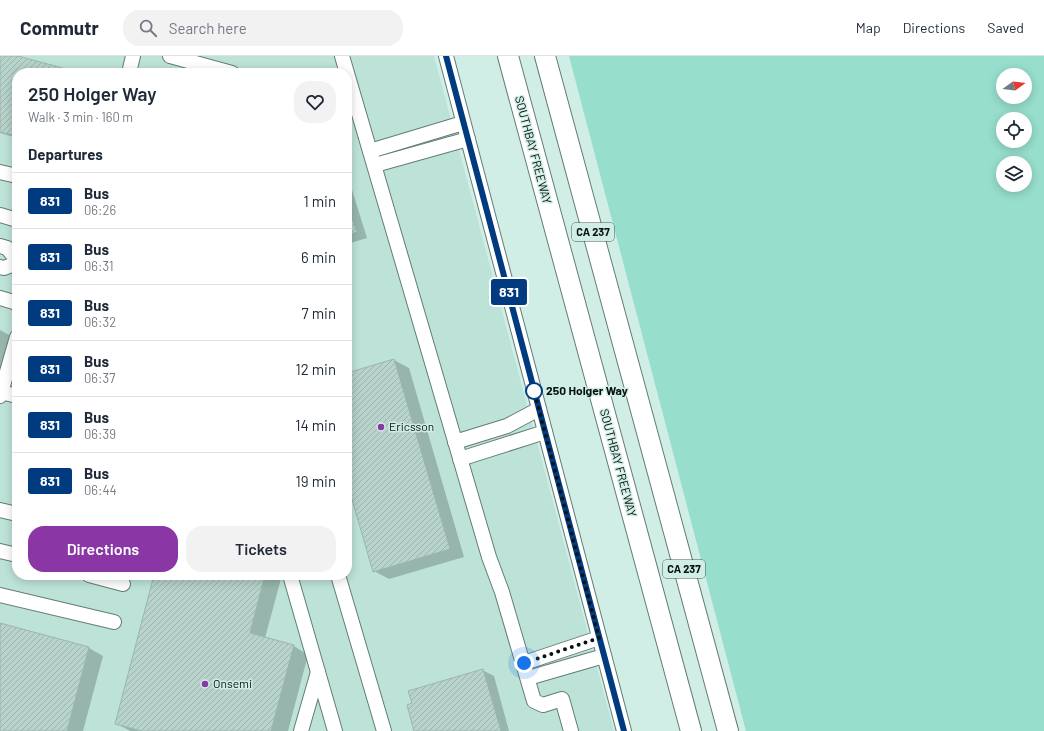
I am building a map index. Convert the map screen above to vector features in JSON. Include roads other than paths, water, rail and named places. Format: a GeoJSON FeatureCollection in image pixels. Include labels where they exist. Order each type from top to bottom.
{"type":"FeatureCollection","features":[{"type":"Feature","properties":{"kind":"highway","name":"SOUTHBAY FREEWAY"},"geometry":{"type":"LineString","coordinates":[[508,56],[692,731]]}},
{"type":"Feature","properties":{"kind":"highway","name":"CA 237"},"geometry":{"type":"LineString","coordinates":[[545,56],[728,731]]}},
{"type":"Feature","properties":{"kind":"street"},"geometry":{"type":"LineString","coordinates":[[129,68],[133,56]]}},
{"type":"Feature","properties":{"kind":"street"},"geometry":{"type":"LineString","coordinates":[[170,56],[203,68]]}},
{"type":"Feature","properties":{"kind":"street"},"geometry":{"type":"LineString","coordinates":[[342,56],[344,68]]}},
{"type":"Feature","properties":{"kind":"street"},"geometry":{"type":"LineString","coordinates":[[446,56],[624,731]]}},
{"type":"Feature","properties":{"kind":"street"},"geometry":{"type":"LineString","coordinates":[[352,105],[375,165],[489,557],[524,663],[534,701],[543,705],[562,699],[572,731]]}},
{"type":"Feature","properties":{"kind":"street"},"geometry":{"type":"LineString","coordinates":[[370,150],[464,123]]}},
{"type":"Feature","properties":{"kind":"street"},"geometry":{"type":"LineString","coordinates":[[375,165],[468,139]]}},
{"type":"Feature","properties":{"kind":"street"},"geometry":{"type":"LineString","coordinates":[[0,172],[12,175]]}},
{"type":"Feature","properties":{"kind":"street"},"geometry":{"type":"LineString","coordinates":[[0,215],[12,219]]}},
{"type":"Feature","properties":{"kind":"street"},"geometry":{"type":"LineString","coordinates":[[0,246],[6,248],[12,255]]}},
{"type":"Feature","properties":{"kind":"street"},"geometry":{"type":"LineString","coordinates":[[0,267],[4,268],[12,264]]}},
{"type":"Feature","properties":{"kind":"street"},"geometry":{"type":"LineString","coordinates":[[0,298],[12,302]]}},
{"type":"Feature","properties":{"kind":"street"},"geometry":{"type":"LineString","coordinates":[[12,354],[0,394],[12,395]]}},
{"type":"Feature","properties":{"kind":"street"},"geometry":{"type":"LineString","coordinates":[[455,442],[507,426],[539,409]]}},
{"type":"Feature","properties":{"kind":"street"},"geometry":{"type":"LineString","coordinates":[[460,459],[545,432]]}},
{"type":"Feature","properties":{"kind":"street"},"geometry":{"type":"LineString","coordinates":[[0,510],[12,513]]}},
{"type":"Feature","properties":{"kind":"street"},"geometry":{"type":"LineString","coordinates":[[0,551],[12,554]]}},
{"type":"Feature","properties":{"kind":"street"},"geometry":{"type":"LineString","coordinates":[[107,580],[123,584]]}},
{"type":"Feature","properties":{"kind":"street"},"geometry":{"type":"LineString","coordinates":[[291,580],[335,731]]}},
{"type":"Feature","properties":{"kind":"street"},"geometry":{"type":"LineString","coordinates":[[339,580],[384,731]]}},
{"type":"Feature","properties":{"kind":"street"},"geometry":{"type":"LineString","coordinates":[[0,595],[114,622]]}},
{"type":"Feature","properties":{"kind":"street"},"geometry":{"type":"LineString","coordinates":[[524,663],[599,638]]}},
{"type":"Feature","properties":{"kind":"street"},"geometry":{"type":"LineString","coordinates":[[528,678],[604,656]]}},
{"type":"Feature","properties":{"kind":"street"},"geometry":{"type":"LineString","coordinates":[[301,731],[318,672]]}},
{"type":"Feature","properties":{"kind":"place","name":"250 Holger Way"},"geometry":{"type":"Point","coordinates":[534,391]}},
{"type":"Feature","properties":{"kind":"place","name":"Ericsson"},"geometry":{"type":"Point","coordinates":[381,427]}},
{"type":"Feature","properties":{"kind":"place","name":"Onsemi"},"geometry":{"type":"Point","coordinates":[205,684]}}]}
